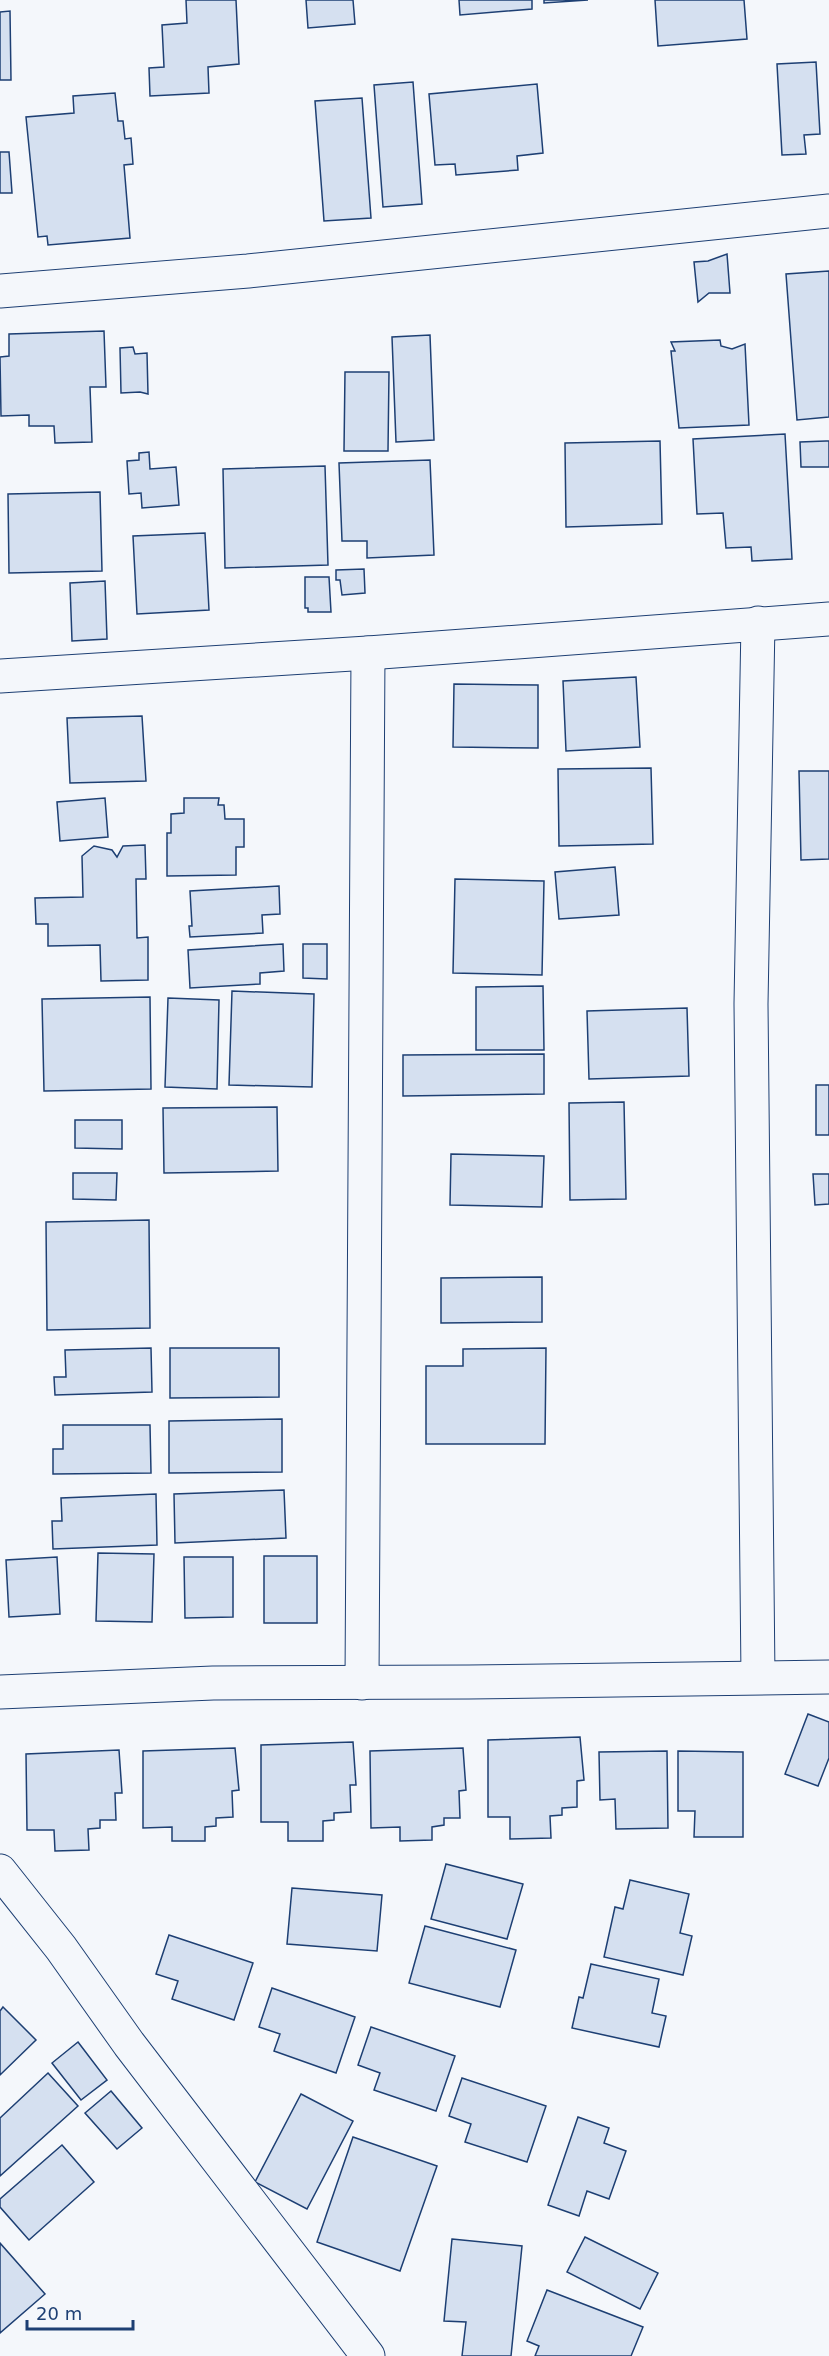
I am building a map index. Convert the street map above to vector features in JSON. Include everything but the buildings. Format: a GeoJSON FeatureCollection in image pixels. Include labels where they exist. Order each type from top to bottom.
{"type":"FeatureCollection","features":[{"type":"Feature","properties":{"kind":"street"},"geometry":{"type":"LineString","coordinates":[[0,291],[272,268],[829,212]]}},
{"type":"Feature","properties":{"kind":"street"},"geometry":{"type":"LineString","coordinates":[[0,676],[368,653],[829,619]]}},
{"type":"Feature","properties":{"kind":"street"},"geometry":{"type":"LineString","coordinates":[[758,623],[751,1004],[758,1677]]}},
{"type":"Feature","properties":{"kind":"street"},"geometry":{"type":"LineString","coordinates":[[362,1683],[368,653]]}},
{"type":"Feature","properties":{"kind":"street"},"geometry":{"type":"LineString","coordinates":[[0,1692],[213,1683],[829,1677]]}},
{"type":"Feature","properties":{"kind":"street"},"geometry":{"type":"LineString","coordinates":[[0,1871],[61,1948],[136,2053],[368,2356]]}}]}
